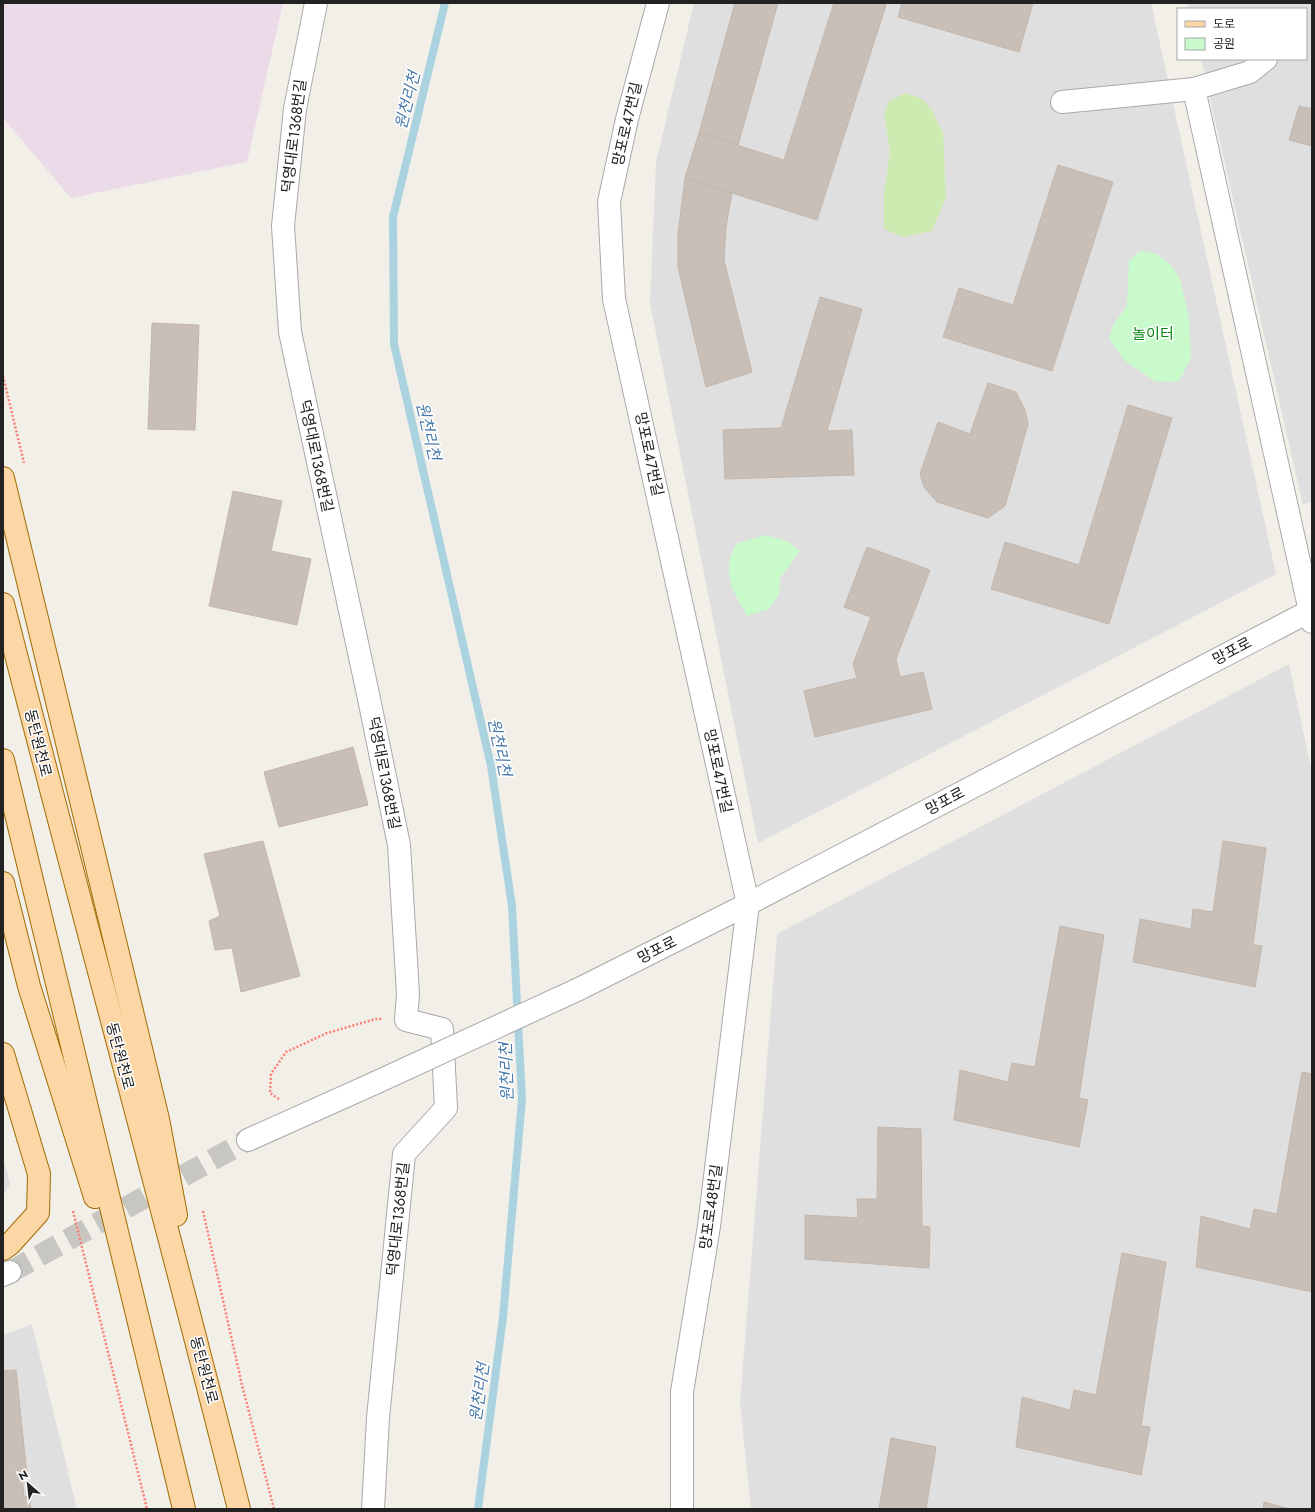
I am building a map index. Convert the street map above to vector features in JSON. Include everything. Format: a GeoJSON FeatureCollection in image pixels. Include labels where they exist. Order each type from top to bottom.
{"type":"FeatureCollection","features":[{"type":"Feature","properties":{"kind":"main road"},"geometry":{"type":"LineString","coordinates":[[3,478],[158,1119],[207,1381]]}},
{"type":"Feature","properties":{"kind":"main road","name":"동탄원천로"},"geometry":{"type":"LineString","coordinates":[[3,604],[70,868],[207,1381],[239,1509]]}},
{"type":"Feature","properties":{"kind":"main road"},"geometry":{"type":"LineString","coordinates":[[3,760],[184,1509]]}},
{"type":"Feature","properties":{"kind":"main road"},"geometry":{"type":"LineString","coordinates":[[3,883],[29,986],[156,1396]]}},
{"type":"Feature","properties":{"kind":"main road"},"geometry":{"type":"LineString","coordinates":[[3,1054],[39,1174],[38,1213],[10,1244],[3,1249]]}},
{"type":"Feature","properties":{"kind":"street","name":"덕영대로1368번길"},"geometry":{"type":"LineString","coordinates":[[316,3],[295,109],[284,226],[290,332],[399,845],[408,994],[406,1020],[442,1029],[446,1108],[404,1154],[378,1418],[373,1509]]}},
{"type":"Feature","properties":{"kind":"street","name":"망포로47번길"},"geometry":{"type":"LineString","coordinates":[[658,3],[627,119],[609,202],[614,299],[748,904]]}},
{"type":"Feature","properties":{"kind":"street"},"geometry":{"type":"LineString","coordinates":[[1062,102],[1194,89],[1250,72],[1265,60]]}},
{"type":"Feature","properties":{"kind":"street"},"geometry":{"type":"LineString","coordinates":[[1194,89],[1311,614]]}},
{"type":"Feature","properties":{"kind":"street","name":"망포로"},"geometry":{"type":"LineString","coordinates":[[248,1140],[579,989],[748,904],[1311,614]]}},
{"type":"Feature","properties":{"kind":"street","name":"망포로48번길"},"geometry":{"type":"LineString","coordinates":[[682,1509],[682,1392],[709,1226],[748,904]]}},
{"type":"Feature","properties":{"kind":"path"},"geometry":{"type":"LineString","coordinates":[[282,1101],[270,1093],[271,1074],[286,1052],[327,1033],[376,1019],[406,1020]]}},
{"type":"Feature","properties":{"kind":"path"},"geometry":{"type":"LineString","coordinates":[[72,1207],[147,1509]]}},
{"type":"Feature","properties":{"kind":"shaded area"},"geometry":{"type":"Polygon","coordinates":[[[3,3],[283,3],[247,162],[71,198],[3,118],[3,3]]]}},
{"type":"Feature","properties":{"kind":"shaded area"},"geometry":{"type":"Polygon","coordinates":[[[694,3],[1151,3],[1276,574],[758,843],[650,303],[656,162],[694,3]]]}},
{"type":"Feature","properties":{"kind":"shaded area"},"geometry":{"type":"Polygon","coordinates":[[[1188,3],[1312,3],[1312,501],[1303,505],[1201,60],[1307,60],[1307,8],[1189,8],[1188,3]]]}},
{"type":"Feature","properties":{"kind":"shaded area"},"geometry":{"type":"Polygon","coordinates":[[[1289,664],[1312,773],[1312,1509],[751,1509],[740,1403],[777,934],[1289,664]]]}},
{"type":"Feature","properties":{"kind":"shaded area"},"geometry":{"type":"Polygon","coordinates":[[[3,1156],[10,1184],[3,1196],[3,1156]]]}},
{"type":"Feature","properties":{"kind":"shaded area"},"geometry":{"type":"Polygon","coordinates":[[[32,1324],[77,1509],[3,1509],[3,1335],[32,1324]]]}},
{"type":"Feature","properties":{"kind":"green space"},"geometry":{"type":"Polygon","coordinates":[[[906,93],[922,99],[932,110],[943,133],[946,197],[932,231],[904,237],[884,229],[884,195],[890,150],[884,116],[889,101],[906,93]]]}},
{"type":"Feature","properties":{"kind":"green space","name":"놀이터"},"geometry":{"type":"Polygon","coordinates":[[[1140,251],[1157,254],[1171,265],[1180,279],[1189,318],[1191,357],[1179,382],[1155,381],[1125,361],[1109,339],[1113,325],[1127,306],[1129,261],[1140,251]]]}},
{"type":"Feature","properties":{"kind":"green space"},"geometry":{"type":"Polygon","coordinates":[[[766,535],[789,542],[800,551],[780,578],[779,595],[769,609],[747,616],[730,581],[729,564],[736,544],[766,535]]]}},
{"type":"Feature","properties":{"kind":"building"},"geometry":{"type":"Polygon","coordinates":[[[735,3],[778,3],[738,145],[699,133],[735,3]]]}},
{"type":"Feature","properties":{"kind":"building"},"geometry":{"type":"Polygon","coordinates":[[[834,3],[879,3],[886,5],[817,220],[685,178],[699,133],[784,160],[834,3]]]}},
{"type":"Feature","properties":{"kind":"building"},"geometry":{"type":"Polygon","coordinates":[[[902,3],[1033,3],[1019,52],[898,17],[902,3]]]}},
{"type":"Feature","properties":{"kind":"building"},"geometry":{"type":"Polygon","coordinates":[[[1299,106],[1312,109],[1312,146],[1289,140],[1299,106]]]}},
{"type":"Feature","properties":{"kind":"building"},"geometry":{"type":"Polygon","coordinates":[[[1058,165],[1113,182],[1052,371],[943,337],[959,288],[1013,305],[1058,165]]]}},
{"type":"Feature","properties":{"kind":"building"},"geometry":{"type":"Polygon","coordinates":[[[685,178],[732,193],[726,227],[724,260],[752,372],[706,387],[678,267],[678,233],[685,178]]]}},
{"type":"Feature","properties":{"kind":"building"},"geometry":{"type":"Polygon","coordinates":[[[820,297],[862,309],[827,431],[852,430],[854,475],[725,479],[723,430],[781,428],[820,297]]]}},
{"type":"Feature","properties":{"kind":"building"},"geometry":{"type":"Polygon","coordinates":[[[152,323],[199,325],[195,430],[148,429],[152,323]]]}},
{"type":"Feature","properties":{"kind":"building"},"geometry":{"type":"Polygon","coordinates":[[[988,383],[1016,392],[1025,410],[1028,424],[1005,506],[988,518],[937,502],[924,487],[920,474],[938,422],[970,434],[988,383]]]}},
{"type":"Feature","properties":{"kind":"building"},"geometry":{"type":"Polygon","coordinates":[[[1128,405],[1172,418],[1109,624],[991,589],[1005,542],[1079,565],[1128,405]]]}},
{"type":"Feature","properties":{"kind":"building"},"geometry":{"type":"Polygon","coordinates":[[[233,491],[282,501],[271,551],[311,559],[297,625],[209,606],[233,491]]]}},
{"type":"Feature","properties":{"kind":"building"},"geometry":{"type":"Polygon","coordinates":[[[867,547],[930,570],[896,659],[900,677],[923,672],[932,709],[815,737],[804,691],[857,678],[853,664],[871,617],[844,607],[867,547]]]}},
{"type":"Feature","properties":{"kind":"building"},"geometry":{"type":"Polygon","coordinates":[[[353,747],[368,805],[279,827],[264,772],[353,747]]]}},
{"type":"Feature","properties":{"kind":"building"},"geometry":{"type":"Polygon","coordinates":[[[263,841],[300,976],[241,992],[232,948],[215,950],[209,921],[220,916],[204,854],[263,841]]]}},
{"type":"Feature","properties":{"kind":"building"},"geometry":{"type":"Polygon","coordinates":[[[1223,841],[1266,848],[1253,945],[1262,946],[1255,987],[1133,962],[1140,919],[1191,929],[1193,909],[1213,912],[1223,841]]]}},
{"type":"Feature","properties":{"kind":"building"},"geometry":{"type":"Polygon","coordinates":[[[1060,926],[1104,935],[1079,1098],[1088,1100],[1079,1147],[954,1120],[960,1070],[1008,1082],[1012,1063],[1035,1067],[1060,926]]]}},
{"type":"Feature","properties":{"kind":"building"},"geometry":{"type":"Polygon","coordinates":[[[1302,1072],[1312,1074],[1312,1292],[1196,1267],[1201,1216],[1250,1229],[1254,1209],[1277,1214],[1302,1072]]]}},
{"type":"Feature","properties":{"kind":"building"},"geometry":{"type":"Polygon","coordinates":[[[878,1127],[921,1129],[922,1226],[930,1227],[929,1268],[805,1259],[805,1215],[858,1218],[857,1199],[877,1199],[878,1127]]]}},
{"type":"Feature","properties":{"kind":"building"},"geometry":{"type":"Polygon","coordinates":[[[1122,1253],[1166,1262],[1141,1426],[1150,1427],[1141,1475],[1016,1447],[1022,1397],[1070,1410],[1074,1390],[1096,1395],[1122,1253]]]}},
{"type":"Feature","properties":{"kind":"building"},"geometry":{"type":"Polygon","coordinates":[[[16,1370],[27,1475],[22,1475],[24,1497],[29,1496],[31,1509],[3,1509],[3,1371],[16,1370]]]}},
{"type":"Feature","properties":{"kind":"building"},"geometry":{"type":"Polygon","coordinates":[[[891,1438],[936,1447],[926,1509],[879,1509],[891,1438]]]}},
{"type":"Feature","properties":{"kind":"building"},"geometry":{"type":"Polygon","coordinates":[[[1264,1502],[1290,1509],[1263,1509],[1264,1502]]]}},
{"type":"Feature","properties":{"kind":"waterway","name":"원천리천"},"geometry":{"type":"LineString","coordinates":[[445,3],[393,217],[394,344],[491,766],[512,906],[522,1099],[503,1317],[478,1509]]}},
{"type":"Feature","properties":{"kind":"tunnel"},"geometry":{"type":"LineString","coordinates":[[10,1272],[248,1140]]}}]}
